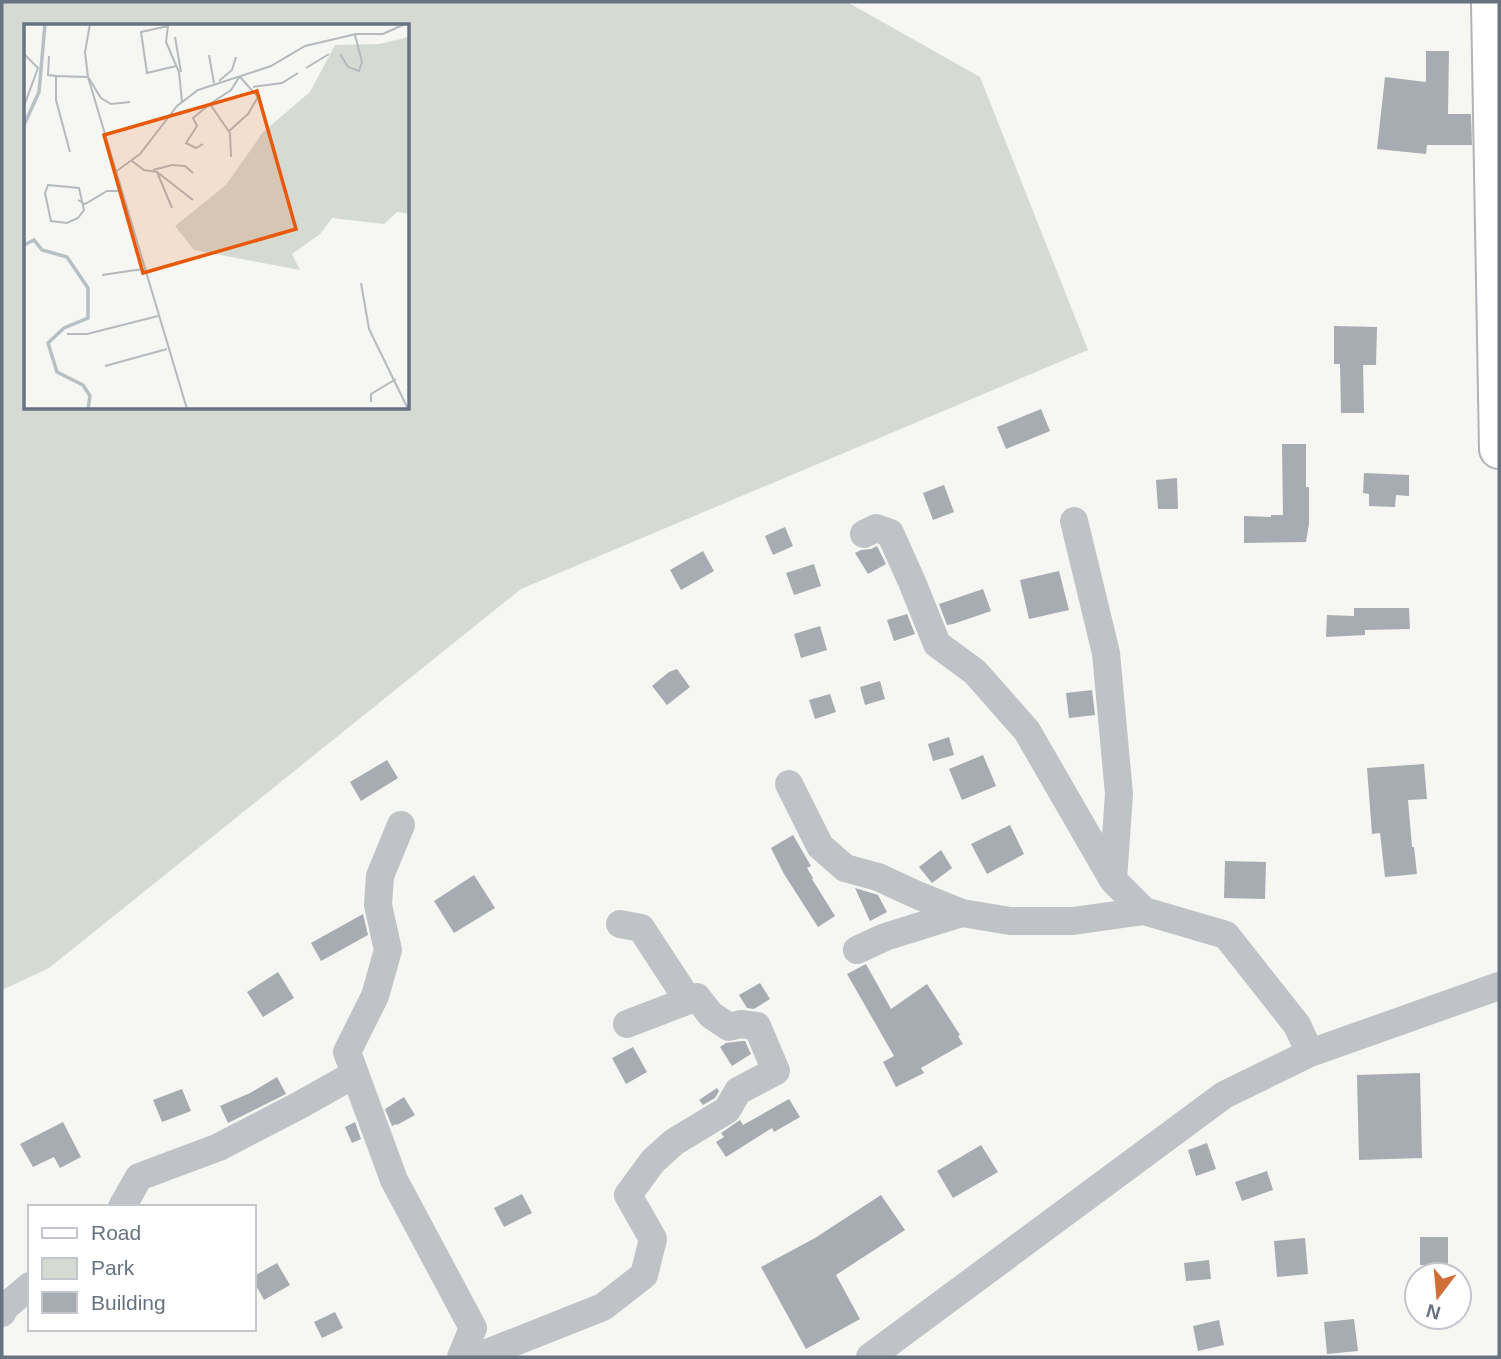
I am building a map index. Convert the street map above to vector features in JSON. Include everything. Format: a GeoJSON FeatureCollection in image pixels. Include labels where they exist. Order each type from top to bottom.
{"type":"FeatureCollection","features":[{"type":"Feature","properties":{"kind":"main road"},"geometry":{"type":"LineString","coordinates":[[1494,26],[1499,449]]}},
{"type":"Feature","properties":{"kind":"street"},"geometry":{"type":"LineString","coordinates":[[1074,521],[1106,653],[1119,794],[1113,880]]}},
{"type":"Feature","properties":{"kind":"street"},"geometry":{"type":"LineString","coordinates":[[864,534],[876,528],[890,533],[937,644],[975,671],[1027,731],[1113,880],[1144,911]]}},
{"type":"Feature","properties":{"kind":"street"},"geometry":{"type":"LineString","coordinates":[[789,784],[820,846],[845,868],[878,877],[962,913],[1010,921],[1073,921],[1144,911],[1226,935],[1297,1025],[1310,1053]]}},
{"type":"Feature","properties":{"kind":"street"},"geometry":{"type":"LineString","coordinates":[[401,825],[380,876],[378,905],[388,950],[375,996],[347,1052],[394,1180],[472,1328],[461,1357]]}},
{"type":"Feature","properties":{"kind":"street"},"geometry":{"type":"LineString","coordinates":[[857,950],[885,937],[962,913]]}},
{"type":"Feature","properties":{"kind":"street"},"geometry":{"type":"LineString","coordinates":[[620,924],[640,928],[688,1000]]}},
{"type":"Feature","properties":{"kind":"street"},"geometry":{"type":"LineString","coordinates":[[870,1357],[1224,1095],[1310,1053],[1499,986]]}},
{"type":"Feature","properties":{"kind":"street"},"geometry":{"type":"LineString","coordinates":[[477,1357],[603,1307],[644,1275],[653,1239],[628,1195],[653,1161],[674,1142],[727,1110],[738,1091],[776,1071],[757,1026],[741,1024],[729,1027],[711,1015],[697,997],[627,1024]]}},
{"type":"Feature","properties":{"kind":"street"},"geometry":{"type":"LineString","coordinates":[[123,1205],[139,1177],[219,1147],[355,1074]]}},
{"type":"Feature","properties":{"kind":"street"},"geometry":{"type":"LineString","coordinates":[[2,1313],[5,1307],[28,1288]]}},
{"type":"Feature","properties":{"kind":"green space"},"geometry":{"type":"Polygon","coordinates":[[[2,2],[847,2],[980,77],[1088,350],[521,589],[49,968],[2,990],[2,2]]]}},
{"type":"Feature","properties":{"kind":"building"},"geometry":{"type":"Polygon","coordinates":[[[1426,51],[1449,51],[1448,114],[1471,114],[1472,145],[1427,145],[1426,154],[1377,149],[1385,77],[1426,82],[1426,51]]]}},
{"type":"Feature","properties":{"kind":"building"},"geometry":{"type":"Polygon","coordinates":[[[1334,326],[1377,327],[1376,365],[1363,365],[1364,413],[1341,413],[1340,364],[1334,364],[1334,326]]]}},
{"type":"Feature","properties":{"kind":"building"},"geometry":{"type":"Polygon","coordinates":[[[1041,409],[1050,431],[1006,449],[997,427],[1041,409]]]}},
{"type":"Feature","properties":{"kind":"building"},"geometry":{"type":"Polygon","coordinates":[[[1282,444],[1306,444],[1309,524],[1306,542],[1244,543],[1244,516],[1283,515],[1282,444]]]}},
{"type":"Feature","properties":{"kind":"building"},"geometry":{"type":"Polygon","coordinates":[[[1364,473],[1409,475],[1409,496],[1396,495],[1395,507],[1369,506],[1369,494],[1363,493],[1364,473]]]}},
{"type":"Feature","properties":{"kind":"building"},"geometry":{"type":"Polygon","coordinates":[[[1177,478],[1178,509],[1158,509],[1156,480],[1177,478]]]}},
{"type":"Feature","properties":{"kind":"building"},"geometry":{"type":"Polygon","coordinates":[[[944,485],[954,512],[933,520],[923,493],[944,485]]]}},
{"type":"Feature","properties":{"kind":"building"},"geometry":{"type":"Polygon","coordinates":[[[785,527],[793,546],[773,555],[765,536],[785,527]]]}},
{"type":"Feature","properties":{"kind":"building"},"geometry":{"type":"Polygon","coordinates":[[[877,546],[886,564],[868,574],[855,553],[877,546]]]}},
{"type":"Feature","properties":{"kind":"building"},"geometry":{"type":"Polygon","coordinates":[[[703,551],[714,571],[681,590],[670,570],[703,551]]]}},
{"type":"Feature","properties":{"kind":"building"},"geometry":{"type":"Polygon","coordinates":[[[814,564],[821,586],[794,595],[786,573],[814,564]]]}},
{"type":"Feature","properties":{"kind":"building"},"geometry":{"type":"Polygon","coordinates":[[[1059,571],[1069,610],[1029,619],[1020,580],[1059,571]]]}},
{"type":"Feature","properties":{"kind":"building"},"geometry":{"type":"Polygon","coordinates":[[[983,589],[991,611],[947,625],[939,604],[983,589]]]}},
{"type":"Feature","properties":{"kind":"building"},"geometry":{"type":"Polygon","coordinates":[[[1354,608],[1409,608],[1410,629],[1365,630],[1365,635],[1326,637],[1327,615],[1354,616],[1354,608]]]}},
{"type":"Feature","properties":{"kind":"building"},"geometry":{"type":"Polygon","coordinates":[[[907,614],[915,634],[894,641],[887,620],[907,614]]]}},
{"type":"Feature","properties":{"kind":"building"},"geometry":{"type":"Polygon","coordinates":[[[820,626],[827,650],[801,658],[794,634],[820,626]]]}},
{"type":"Feature","properties":{"kind":"building"},"geometry":{"type":"Polygon","coordinates":[[[677,669],[690,687],[667,705],[652,686],[677,669]]]}},
{"type":"Feature","properties":{"kind":"building"},"geometry":{"type":"Polygon","coordinates":[[[880,681],[885,699],[865,705],[860,687],[880,681]]]}},
{"type":"Feature","properties":{"kind":"building"},"geometry":{"type":"Polygon","coordinates":[[[1092,690],[1095,715],[1069,718],[1066,693],[1092,690]]]}},
{"type":"Feature","properties":{"kind":"building"},"geometry":{"type":"Polygon","coordinates":[[[830,694],[836,712],[815,719],[809,700],[830,694]]]}},
{"type":"Feature","properties":{"kind":"building"},"geometry":{"type":"Polygon","coordinates":[[[949,737],[954,755],[933,761],[928,744],[949,737]]]}},
{"type":"Feature","properties":{"kind":"building"},"geometry":{"type":"Polygon","coordinates":[[[983,755],[996,786],[962,800],[949,769],[983,755]]]}},
{"type":"Feature","properties":{"kind":"building"},"geometry":{"type":"Polygon","coordinates":[[[387,760],[398,778],[361,801],[350,782],[387,760]]]}},
{"type":"Feature","properties":{"kind":"building"},"geometry":{"type":"Polygon","coordinates":[[[1424,764],[1427,799],[1408,800],[1417,874],[1385,877],[1380,833],[1372,834],[1367,768],[1424,764]]]}},
{"type":"Feature","properties":{"kind":"building"},"geometry":{"type":"Polygon","coordinates":[[[1010,825],[1024,854],[987,874],[971,844],[1010,825]]]}},
{"type":"Feature","properties":{"kind":"building"},"geometry":{"type":"Polygon","coordinates":[[[793,835],[811,866],[807,868],[812,879],[835,916],[818,927],[784,874],[771,848],[793,835]]]}},
{"type":"Feature","properties":{"kind":"building"},"geometry":{"type":"Polygon","coordinates":[[[941,850],[952,868],[932,883],[919,867],[941,850]]]}},
{"type":"Feature","properties":{"kind":"building"},"geometry":{"type":"Polygon","coordinates":[[[1225,861],[1266,862],[1265,899],[1224,898],[1225,861]]]}},
{"type":"Feature","properties":{"kind":"building"},"geometry":{"type":"Polygon","coordinates":[[[474,875],[495,908],[454,933],[434,901],[474,875]]]}},
{"type":"Feature","properties":{"kind":"building"},"geometry":{"type":"Polygon","coordinates":[[[855,888],[878,895],[887,912],[870,921],[855,888]]]}},
{"type":"Feature","properties":{"kind":"building"},"geometry":{"type":"Polygon","coordinates":[[[363,914],[368,935],[321,961],[311,943],[363,914]]]}},
{"type":"Feature","properties":{"kind":"building"},"geometry":{"type":"Polygon","coordinates":[[[866,964],[891,1009],[927,984],[963,1044],[921,1068],[924,1073],[896,1087],[883,1062],[894,1056],[847,974],[866,964]]]}},
{"type":"Feature","properties":{"kind":"building"},"geometry":{"type":"Polygon","coordinates":[[[278,972],[294,998],[263,1017],[247,992],[278,972]]]}},
{"type":"Feature","properties":{"kind":"building"},"geometry":{"type":"Polygon","coordinates":[[[760,983],[770,999],[754,1009],[747,1008],[739,995],[760,983]]]}},
{"type":"Feature","properties":{"kind":"building"},"geometry":{"type":"Polygon","coordinates":[[[745,1041],[751,1054],[732,1066],[720,1047],[726,1043],[745,1041]]]}},
{"type":"Feature","properties":{"kind":"building"},"geometry":{"type":"Polygon","coordinates":[[[633,1047],[647,1072],[626,1084],[612,1058],[633,1047]]]}},
{"type":"Feature","properties":{"kind":"building"},"geometry":{"type":"Polygon","coordinates":[[[1420,1073],[1422,1158],[1359,1160],[1357,1075],[1420,1073]]]}},
{"type":"Feature","properties":{"kind":"building"},"geometry":{"type":"Polygon","coordinates":[[[277,1077],[286,1094],[228,1123],[220,1106],[277,1077]]]}},
{"type":"Feature","properties":{"kind":"building"},"geometry":{"type":"Polygon","coordinates":[[[717,1088],[719,1091],[715,1098],[703,1105],[699,1100],[717,1088]]]}},
{"type":"Feature","properties":{"kind":"building"},"geometry":{"type":"Polygon","coordinates":[[[182,1089],[191,1111],[162,1122],[153,1100],[182,1089]]]}},
{"type":"Feature","properties":{"kind":"building"},"geometry":{"type":"Polygon","coordinates":[[[404,1097],[415,1115],[392,1126],[385,1109],[404,1097]]]}},
{"type":"Feature","properties":{"kind":"building"},"geometry":{"type":"Polygon","coordinates":[[[789,1099],[800,1117],[774,1132],[772,1128],[726,1157],[716,1142],[724,1137],[721,1133],[740,1120],[743,1125],[789,1099]]]}},
{"type":"Feature","properties":{"kind":"building"},"geometry":{"type":"Polygon","coordinates":[[[63,1122],[81,1157],[60,1168],[54,1157],[33,1167],[20,1144],[63,1122]]]}},
{"type":"Feature","properties":{"kind":"building"},"geometry":{"type":"Polygon","coordinates":[[[355,1122],[361,1139],[352,1143],[345,1127],[355,1122]]]}},
{"type":"Feature","properties":{"kind":"building"},"geometry":{"type":"Polygon","coordinates":[[[1207,1143],[1216,1169],[1196,1176],[1188,1150],[1207,1143]]]}},
{"type":"Feature","properties":{"kind":"building"},"geometry":{"type":"Polygon","coordinates":[[[981,1145],[998,1172],[953,1198],[937,1171],[981,1145]]]}},
{"type":"Feature","properties":{"kind":"building"},"geometry":{"type":"Polygon","coordinates":[[[1267,1171],[1273,1190],[1242,1201],[1235,1182],[1267,1171]]]}},
{"type":"Feature","properties":{"kind":"building"},"geometry":{"type":"Polygon","coordinates":[[[522,1194],[532,1213],[504,1227],[494,1208],[522,1194]]]}},
{"type":"Feature","properties":{"kind":"building"},"geometry":{"type":"Polygon","coordinates":[[[881,1195],[905,1230],[836,1275],[860,1319],[806,1349],[761,1267],[815,1238],[881,1195]]]}},
{"type":"Feature","properties":{"kind":"building"},"geometry":{"type":"Polygon","coordinates":[[[1420,1237],[1448,1237],[1448,1261],[1420,1261],[1420,1237]]]}},
{"type":"Feature","properties":{"kind":"building"},"geometry":{"type":"Polygon","coordinates":[[[1305,1238],[1308,1274],[1277,1277],[1274,1241],[1305,1238]]]}},
{"type":"Feature","properties":{"kind":"building"},"geometry":{"type":"Polygon","coordinates":[[[1209,1260],[1211,1279],[1186,1281],[1184,1263],[1209,1260]]]}},
{"type":"Feature","properties":{"kind":"building"},"geometry":{"type":"Polygon","coordinates":[[[277,1263],[290,1285],[264,1300],[256,1286],[256,1275],[277,1263]]]}},
{"type":"Feature","properties":{"kind":"building"},"geometry":{"type":"Polygon","coordinates":[[[335,1312],[343,1328],[322,1338],[314,1322],[335,1312]]]}},
{"type":"Feature","properties":{"kind":"building"},"geometry":{"type":"Polygon","coordinates":[[[1354,1319],[1358,1351],[1327,1354],[1324,1322],[1354,1319]]]}},
{"type":"Feature","properties":{"kind":"building"},"geometry":{"type":"Polygon","coordinates":[[[1219,1320],[1224,1345],[1198,1351],[1193,1326],[1219,1320]]]}}]}
